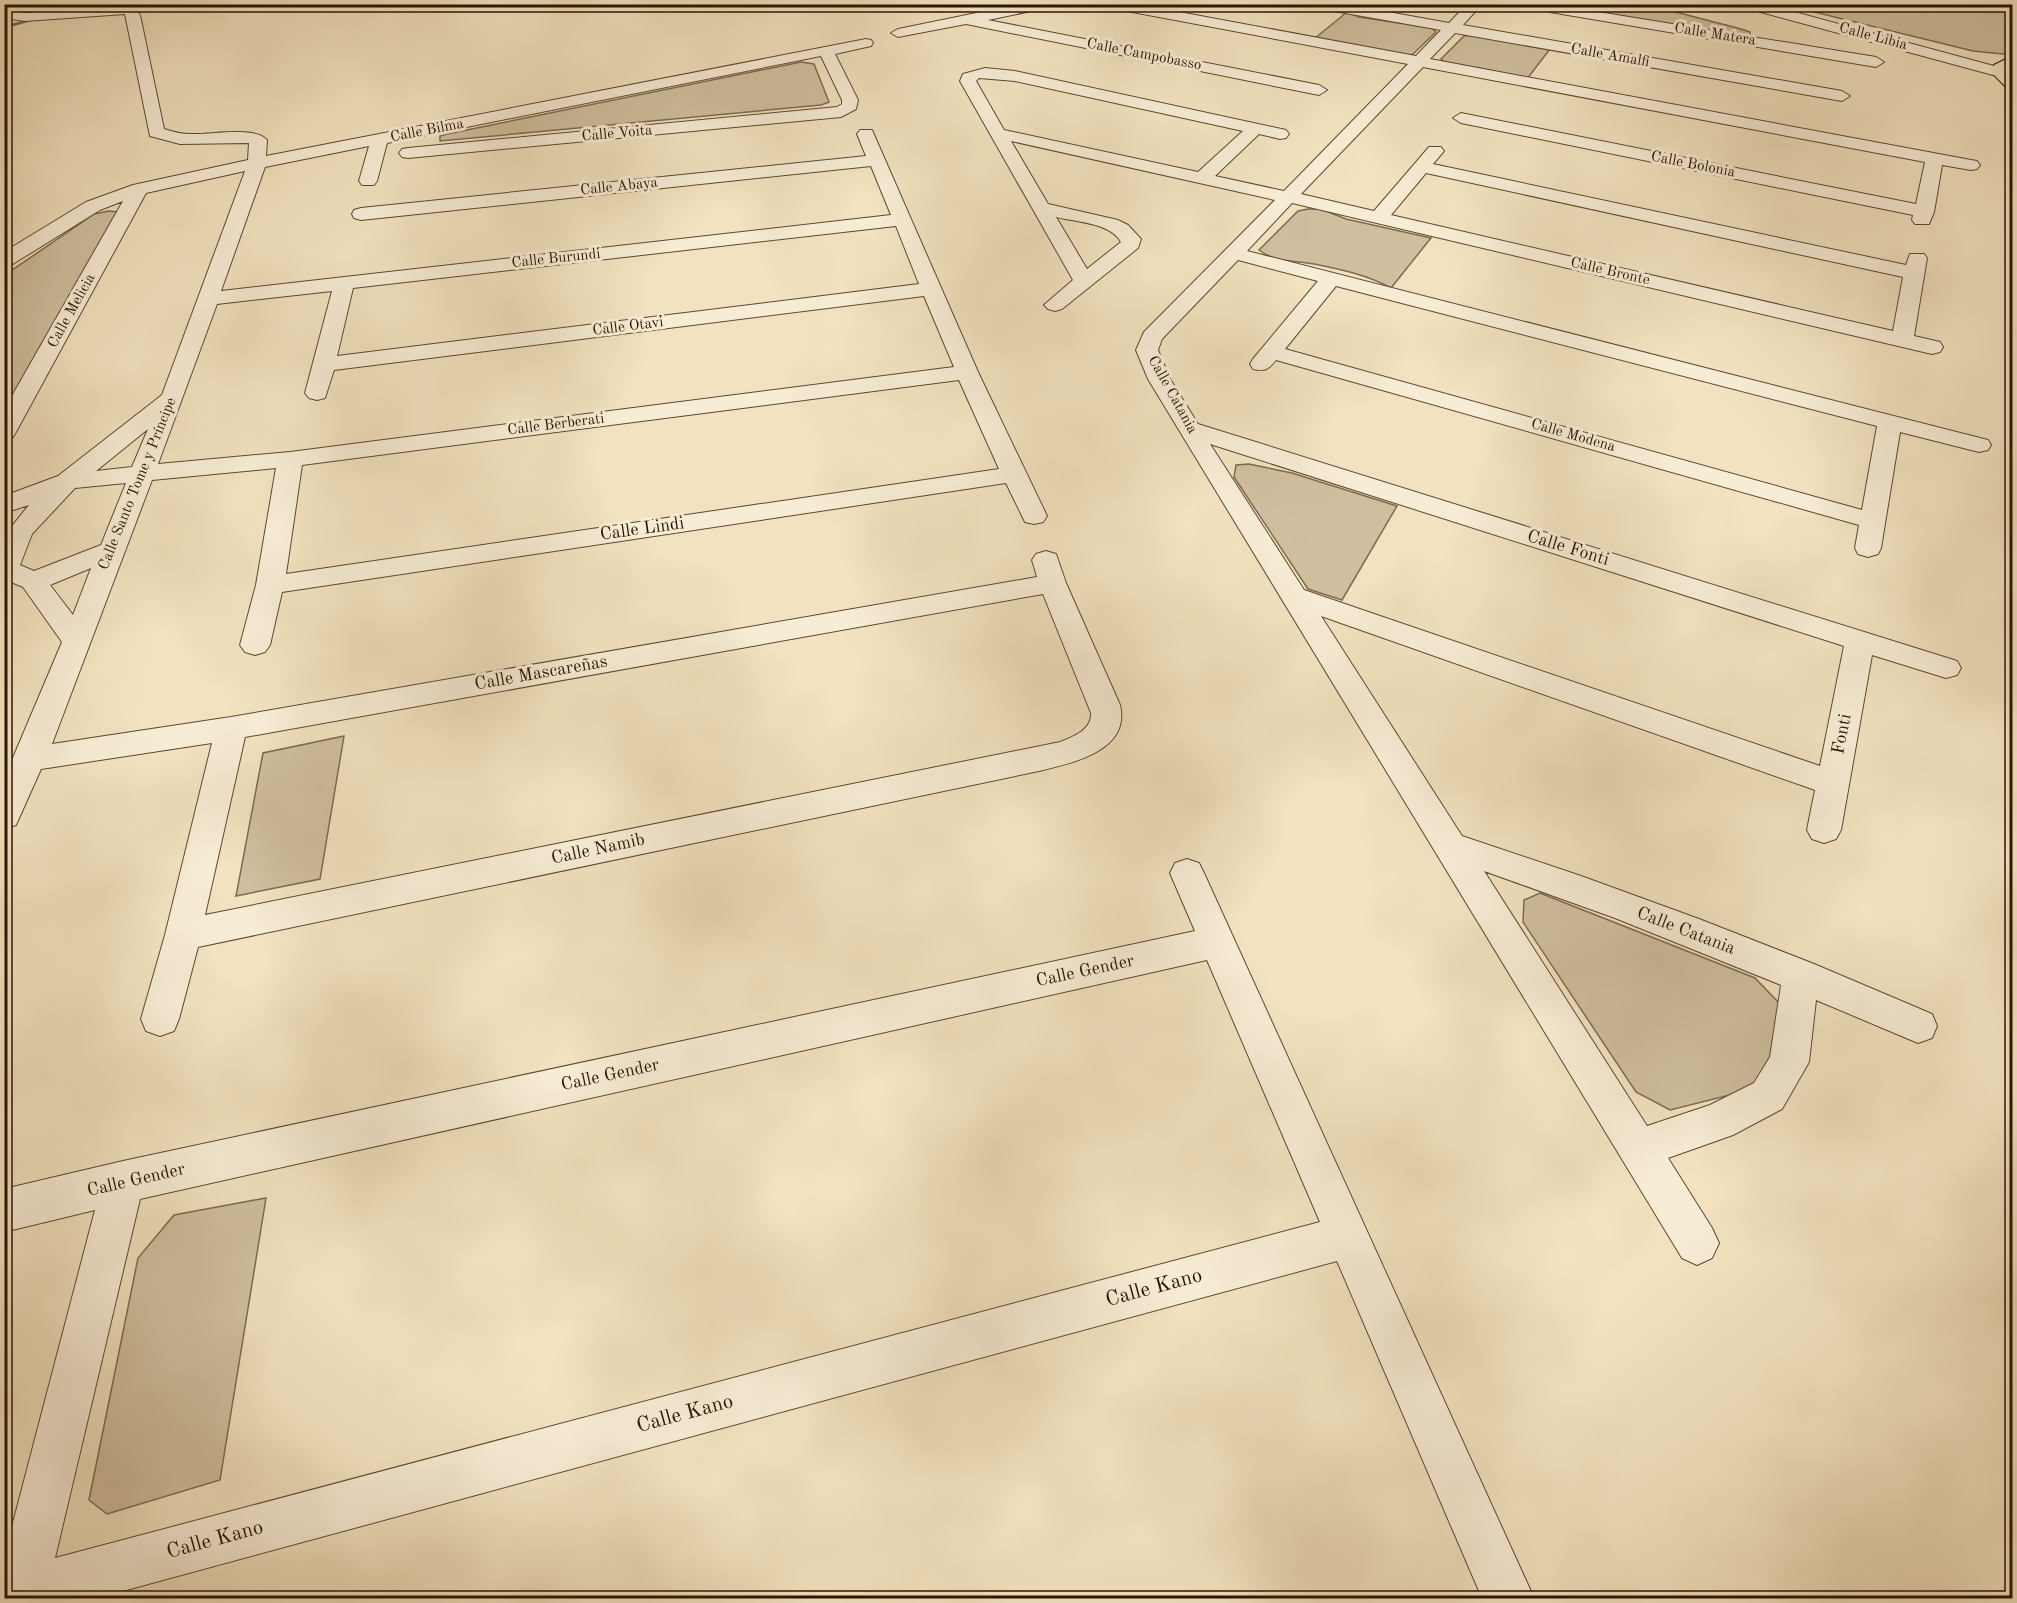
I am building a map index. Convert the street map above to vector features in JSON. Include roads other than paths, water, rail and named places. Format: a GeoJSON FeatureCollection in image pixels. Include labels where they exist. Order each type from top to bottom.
{"type":"FeatureCollection","features":[{"type":"Feature","properties":{"kind":"main road"},"geometry":{"type":"LineString","coordinates":[[2008,65],[2013,84]]}},
{"type":"Feature","properties":{"kind":"street"},"geometry":{"type":"LineString","coordinates":[[898,33],[1045,4]]}},
{"type":"Feature","properties":{"kind":"street"},"geometry":{"type":"LineString","coordinates":[[1111,4],[1346,50],[1971,165]]}},
{"type":"Feature","properties":{"kind":"street","name":"Calle Amalfi"},"geometry":{"type":"LineString","coordinates":[[1317,4],[1383,10],[1453,28],[1840,102],[1853,57]]}},
{"type":"Feature","properties":{"kind":"street","name":"Calle Catania"},"geometry":{"type":"LineString","coordinates":[[1475,4],[1152,337],[1147,350],[1159,380],[1189,429],[1697,1243]]}},
{"type":"Feature","properties":{"kind":"street","name":"Calle Libia"},"geometry":{"type":"LineString","coordinates":[[1747,4],[2008,65]]}},
{"type":"Feature","properties":{"kind":"street","name":"Calle Libia"},"geometry":{"type":"LineString","coordinates":[[1777,4],[2008,65]]}},
{"type":"Feature","properties":{"kind":"street"},"geometry":{"type":"LineString","coordinates":[[4,14],[25,17],[129,10],[133,15],[156,132],[167,137],[200,142],[253,138],[258,140],[258,156]]}},
{"type":"Feature","properties":{"kind":"street"},"geometry":{"type":"LineString","coordinates":[[1528,41],[1551,14]]}},
{"type":"Feature","properties":{"kind":"street","name":"Calle Matera"},"geometry":{"type":"LineString","coordinates":[[1551,14],[1817,51],[1876,62]]}},
{"type":"Feature","properties":{"kind":"street","name":"Calle Campobasso"},"geometry":{"type":"LineString","coordinates":[[968,20],[1312,88],[1325,68],[1346,50]]}},
{"type":"Feature","properties":{"kind":"street"},"geometry":{"type":"LineString","coordinates":[[1724,22],[1787,39],[1817,51]]}},
{"type":"Feature","properties":{"kind":"street","name":"Calle Bilma"},"geometry":{"type":"LineString","coordinates":[[4,261],[93,207],[139,189],[258,156],[377,148],[866,43]]}},
{"type":"Feature","properties":{"kind":"street","name":"Calle Voita"},"geometry":{"type":"LineString","coordinates":[[377,148],[847,110],[850,100],[826,51]]}},
{"type":"Feature","properties":{"kind":"street"},"geometry":{"type":"LineString","coordinates":[[1084,282],[997,133],[968,81],[969,77],[974,74],[988,73],[1015,76],[1280,134]]}},
{"type":"Feature","properties":{"kind":"street","name":"Calle Bolonia"},"geometry":{"type":"LineString","coordinates":[[1493,77],[1455,124],[1923,216],[1934,159]]}},
{"type":"Feature","properties":{"kind":"street"},"geometry":{"type":"LineString","coordinates":[[1202,178],[1256,129]]}},
{"type":"Feature","properties":{"kind":"street","name":"Calle Bronte"},"geometry":{"type":"LineString","coordinates":[[997,133],[1288,197],[1932,347]]}},
{"type":"Feature","properties":{"kind":"street"},"geometry":{"type":"LineString","coordinates":[[866,134],[967,372],[1034,516]]}},
{"type":"Feature","properties":{"kind":"street"},"geometry":{"type":"LineString","coordinates":[[1378,218],[1438,147]]}},
{"type":"Feature","properties":{"kind":"street","name":"Calle Abaya"},"geometry":{"type":"LineString","coordinates":[[377,148],[362,206],[876,160]]}},
{"type":"Feature","properties":{"kind":"street","name":"Calle Santo Tome y Príncipe"},"geometry":{"type":"LineString","coordinates":[[7,805],[30,759],[75,639],[211,298],[258,156]]}},
{"type":"Feature","properties":{"kind":"street"},"geometry":{"type":"LineString","coordinates":[[1422,167],[1915,265],[1902,340]]}},
{"type":"Feature","properties":{"kind":"street","name":"Calle Melicia"},"geometry":{"type":"LineString","coordinates":[[4,432],[139,189]]}},
{"type":"Feature","properties":{"kind":"street"},"geometry":{"type":"LineString","coordinates":[[1040,208],[1111,224],[1121,229],[1131,239],[1131,244],[1055,305]]}},
{"type":"Feature","properties":{"kind":"street","name":"Calle Burundi"},"geometry":{"type":"LineString","coordinates":[[211,298],[902,220]]}},
{"type":"Feature","properties":{"kind":"street"},"geometry":{"type":"LineString","coordinates":[[1233,253],[1979,445]]}},
{"type":"Feature","properties":{"kind":"street","name":"Calle Modena"},"geometry":{"type":"LineString","coordinates":[[1331,279],[1267,358],[1873,521]]}},
{"type":"Feature","properties":{"kind":"street"},"geometry":{"type":"LineString","coordinates":[[317,393],[344,283]]}},
{"type":"Feature","properties":{"kind":"street","name":"Calle Otavi"},"geometry":{"type":"LineString","coordinates":[[324,364],[932,289]]}},
{"type":"Feature","properties":{"kind":"street","name":"Calle Berberati"},"geometry":{"type":"LineString","coordinates":[[67,481],[290,459],[967,372]]}},
{"type":"Feature","properties":{"kind":"street"},"geometry":{"type":"LineString","coordinates":[[75,639],[33,581],[5,569],[7,555],[18,534],[67,481],[172,398]]}},
{"type":"Feature","properties":{"kind":"street"},"geometry":{"type":"LineString","coordinates":[[1868,548],[1890,423]]}},
{"type":"Feature","properties":{"kind":"street","name":"Calle Fonti"},"geometry":{"type":"LineString","coordinates":[[1189,429],[1946,668]]}},
{"type":"Feature","properties":{"kind":"street"},"geometry":{"type":"LineString","coordinates":[[255,645],[270,585],[290,459]]}},
{"type":"Feature","properties":{"kind":"street","name":"Calle Lindi"},"geometry":{"type":"LineString","coordinates":[[270,585],[1014,474]]}},
{"type":"Feature","properties":{"kind":"street"},"geometry":{"type":"LineString","coordinates":[[4,505],[67,481]]}},
{"type":"Feature","properties":{"kind":"street"},"geometry":{"type":"LineString","coordinates":[[33,581],[110,551]]}},
{"type":"Feature","properties":{"kind":"street","name":"Calle Mascareñas"},"geometry":{"type":"LineString","coordinates":[[30,759],[231,728],[1049,571]]}},
{"type":"Feature","properties":{"kind":"street","name":"Calle Namib"},"geometry":{"type":"LineString","coordinates":[[183,935],[1014,764],[1066,752],[1085,745],[1101,734],[1107,719],[1105,705],[1049,571]]}},
{"type":"Feature","properties":{"kind":"street"},"geometry":{"type":"LineString","coordinates":[[1295,597],[1833,783]]}},
{"type":"Feature","properties":{"kind":"street","name":"Fonti"},"geometry":{"type":"LineString","coordinates":[[1824,830],[1860,639]]}},
{"type":"Feature","properties":{"kind":"street"},"geometry":{"type":"LineString","coordinates":[[160,1019],[183,935],[231,728]]}},
{"type":"Feature","properties":{"kind":"street","name":"Calle Catania"},"geometry":{"type":"LineString","coordinates":[[1450,846],[1562,883],[1802,975],[1918,1026]]}},
{"type":"Feature","properties":{"kind":"street"},"geometry":{"type":"LineString","coordinates":[[1187,873],[1508,1599]]}},
{"type":"Feature","properties":{"kind":"street","name":"Calle Gender"},"geometry":{"type":"LineString","coordinates":[[4,1211],[123,1182],[1217,942]]}},
{"type":"Feature","properties":{"kind":"street"},"geometry":{"type":"LineString","coordinates":[[1638,1149],[1719,1121],[1768,1096],[1789,1062],[1802,975]]}},
{"type":"Feature","properties":{"kind":"street"},"geometry":{"type":"LineString","coordinates":[[21,1596],[123,1182]]}},
{"type":"Feature","properties":{"kind":"street","name":"Calle Kano"},"geometry":{"type":"LineString","coordinates":[[21,1596],[1348,1236]]}},
{"type":"Feature","properties":{"kind":"waterway"},"geometry":{"type":"LineString","coordinates":[[4,28],[88,4]]}}]}
